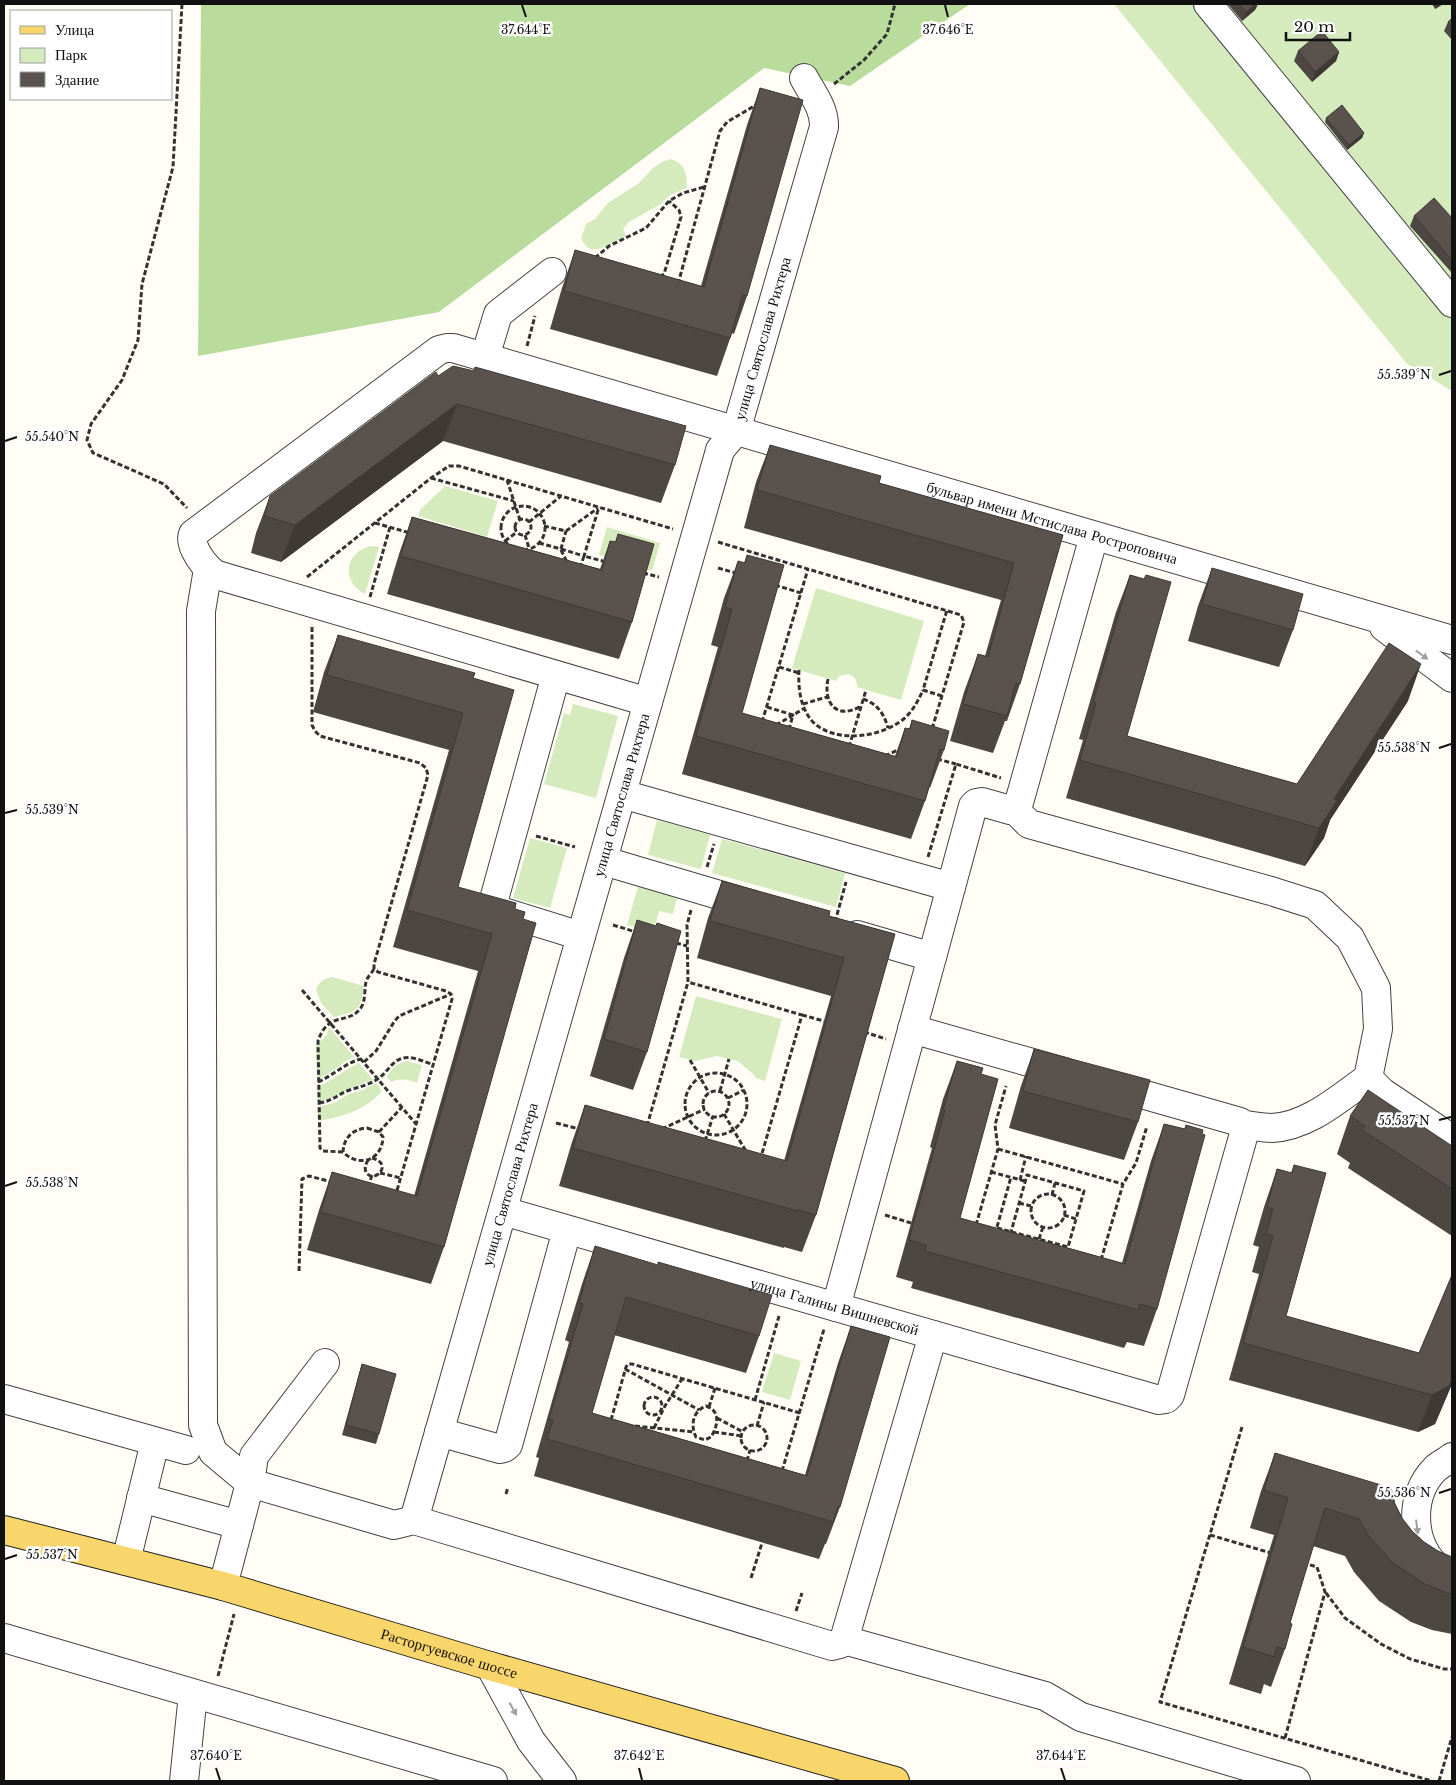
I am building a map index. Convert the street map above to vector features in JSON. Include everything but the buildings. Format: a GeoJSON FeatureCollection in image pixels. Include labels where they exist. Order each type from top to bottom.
{"type":"FeatureCollection","features":[{"type":"Feature","properties":{"kind":"main road","name":"Расторгуевское шоссе"},"geometry":{"type":"LineString","coordinates":[[4,1530],[231,1589],[490,1666],[895,1781]]}},
{"type":"Feature","properties":{"kind":"street"},"geometry":{"type":"LineString","coordinates":[[1208,4],[1452,302]]}},
{"type":"Feature","properties":{"kind":"street","name":"улица Святослава Рихтера"},"geometry":{"type":"LineString","coordinates":[[414,1520],[720,450],[736,431],[824,127],[822,110],[804,78]]}},
{"type":"Feature","properties":{"kind":"street"},"geometry":{"type":"LineString","coordinates":[[485,357],[498,314],[552,272]]}},
{"type":"Feature","properties":{"kind":"street","name":"бульвар имени Мстислава Ростроповича"},"geometry":{"type":"LineString","coordinates":[[193,534],[440,350],[453,348],[1452,640]]}},
{"type":"Feature","properties":{"kind":"street"},"geometry":{"type":"LineString","coordinates":[[193,534],[191,539],[192,545],[208,569],[216,575],[648,702]]}},
{"type":"Feature","properties":{"kind":"street"},"geometry":{"type":"LineString","coordinates":[[831,1316],[973,806],[976,803],[982,802],[1010,810],[1018,806],[1094,536]]}},
{"type":"Feature","properties":{"kind":"street"},"geometry":{"type":"LineString","coordinates":[[208,569],[201,611],[200,876],[204,1186],[203,1425],[212,1452],[250,1482],[394,1524],[414,1520],[832,1646],[840,1644],[844,1640],[933,1335]]}},
{"type":"Feature","properties":{"kind":"street"},"geometry":{"type":"LineString","coordinates":[[1369,616],[1452,678]]}},
{"type":"Feature","properties":{"kind":"street"},"geometry":{"type":"LineString","coordinates":[[556,675],[493,903],[494,908],[581,936]]}},
{"type":"Feature","properties":{"kind":"street"},"geometry":{"type":"LineString","coordinates":[[622,794],[951,887]]}},
{"type":"Feature","properties":{"kind":"street"},"geometry":{"type":"LineString","coordinates":[[912,1029],[1240,1122],[1244,1125],[1272,1128],[1300,1122],[1325,1108],[1368,1078],[1378,1029],[1376,988],[1350,938],[1315,905],[1271,891],[1028,824],[1014,809]]}},
{"type":"Feature","properties":{"kind":"street"},"geometry":{"type":"LineString","coordinates":[[604,861],[776,911]]}},
{"type":"Feature","properties":{"kind":"street"},"geometry":{"type":"LineString","coordinates":[[833,928],[932,957]]}},
{"type":"Feature","properties":{"kind":"street"},"geometry":{"type":"LineString","coordinates":[[1368,1078],[1382,1092],[1452,1139]]}},
{"type":"Feature","properties":{"kind":"street","name":"улица Галины Вишневской"},"geometry":{"type":"LineString","coordinates":[[502,1211],[567,1230],[831,1316],[933,1335],[1158,1400],[1166,1399],[1170,1395],[1176,1376],[1245,1130],[1244,1125]]}},
{"type":"Feature","properties":{"kind":"street"},"geometry":{"type":"LineString","coordinates":[[439,1432],[500,1449],[508,1444],[567,1230]]}},
{"type":"Feature","properties":{"kind":"street"},"geometry":{"type":"LineString","coordinates":[[231,1589],[239,1525],[250,1482],[254,1456],[325,1362]]}},
{"type":"Feature","properties":{"kind":"street"},"geometry":{"type":"LineString","coordinates":[[4,1399],[186,1450]]}},
{"type":"Feature","properties":{"kind":"street"},"geometry":{"type":"LineString","coordinates":[[126,1561],[155,1442]]}},
{"type":"Feature","properties":{"kind":"street"},"geometry":{"type":"LineString","coordinates":[[1452,1457],[1436,1468],[1423,1486],[1416,1508],[1416,1531],[1424,1552],[1439,1570],[1452,1577]]}},
{"type":"Feature","properties":{"kind":"street"},"geometry":{"type":"LineString","coordinates":[[141,1498],[239,1525]]}},
{"type":"Feature","properties":{"kind":"street"},"geometry":{"type":"LineString","coordinates":[[4,1638],[492,1781]]}},
{"type":"Feature","properties":{"kind":"street"},"geometry":{"type":"LineString","coordinates":[[844,1640],[1045,1696],[1081,1717],[1296,1781]]}},
{"type":"Feature","properties":{"kind":"street"},"geometry":{"type":"LineString","coordinates":[[490,1666],[531,1741],[562,1781]]}},
{"type":"Feature","properties":{"kind":"street"},"geometry":{"type":"LineString","coordinates":[[184,1781],[203,1697]]}},
{"type":"Feature","properties":{"kind":"path"},"geometry":{"type":"LineString","coordinates":[[182,4],[173,167],[142,284],[138,340],[122,380],[91,424],[87,440],[93,453],[164,484],[191,512],[193,534]]}},
{"type":"Feature","properties":{"kind":"path"},"geometry":{"type":"LineString","coordinates":[[822,110],[831,87],[864,60],[888,34],[895,4]]}},
{"type":"Feature","properties":{"kind":"path"},"geometry":{"type":"LineString","coordinates":[[676,290],[722,126],[759,104]]}},
{"type":"Feature","properties":{"kind":"path"},"geometry":{"type":"LineString","coordinates":[[602,262],[593,260],[609,246],[646,228],[669,202],[683,193],[704,187]]}},
{"type":"Feature","properties":{"kind":"path"},"geometry":{"type":"LineString","coordinates":[[657,278],[664,274],[681,217],[678,210],[669,202]]}},
{"type":"Feature","properties":{"kind":"path"},"geometry":{"type":"LineString","coordinates":[[525,354],[536,312]]}},
{"type":"Feature","properties":{"kind":"path"},"geometry":{"type":"LineString","coordinates":[[431,478],[514,501]]}},
{"type":"Feature","properties":{"kind":"path"},"geometry":{"type":"LineString","coordinates":[[507,479],[520,520]]}},
{"type":"Feature","properties":{"kind":"path"},"geometry":{"type":"LineString","coordinates":[[528,522],[562,496]]}},
{"type":"Feature","properties":{"kind":"path"},"geometry":{"type":"LineString","coordinates":[[523,506],[533,508],[539,514],[544,526],[544,533],[539,542],[522,550],[513,547],[505,541],[501,532],[502,522],[506,514],[516,507],[523,506]]}},
{"type":"Feature","properties":{"kind":"path"},"geometry":{"type":"LineString","coordinates":[[568,564],[561,549],[566,531],[599,507],[577,576]]}},
{"type":"Feature","properties":{"kind":"path"},"geometry":{"type":"LineString","coordinates":[[524,519],[531,527],[530,531],[525,535],[520,535],[517,532],[515,526],[520,520],[524,519]]}},
{"type":"Feature","properties":{"kind":"path"},"geometry":{"type":"LineString","coordinates":[[375,522],[419,536]]}},
{"type":"Feature","properties":{"kind":"path"},"geometry":{"type":"LineString","coordinates":[[544,526],[566,531]]}},
{"type":"Feature","properties":{"kind":"path"},"geometry":{"type":"LineString","coordinates":[[370,598],[390,527]]}},
{"type":"Feature","properties":{"kind":"path"},"geometry":{"type":"LineString","coordinates":[[505,541],[517,532]]}},
{"type":"Feature","properties":{"kind":"path"},"geometry":{"type":"LineString","coordinates":[[525,535],[529,548]]}},
{"type":"Feature","properties":{"kind":"path"},"geometry":{"type":"LineString","coordinates":[[539,542],[611,564]]}},
{"type":"Feature","properties":{"kind":"path"},"geometry":{"type":"LineString","coordinates":[[718,568],[736,574]]}},
{"type":"Feature","properties":{"kind":"path"},"geometry":{"type":"LineString","coordinates":[[760,730],[808,569]]}},
{"type":"Feature","properties":{"kind":"path"},"geometry":{"type":"LineString","coordinates":[[639,572],[666,580]]}},
{"type":"Feature","properties":{"kind":"path"},"geometry":{"type":"LineString","coordinates":[[773,584],[801,593]]}},
{"type":"Feature","properties":{"kind":"path"},"geometry":{"type":"LineString","coordinates":[[312,603],[312,725],[315,731],[320,736],[420,763],[426,768],[428,775],[374,969],[366,980],[363,1004],[359,1011],[329,1023],[318,1041],[320,1148],[323,1151],[343,1152],[359,1161],[378,1160],[382,1164],[380,1173]]}},
{"type":"Feature","properties":{"kind":"path"},"geometry":{"type":"LineString","coordinates":[[779,667],[799,672],[799,685],[804,706],[812,720],[823,729],[852,736],[870,735],[898,723],[917,704],[947,610]]}},
{"type":"Feature","properties":{"kind":"path"},"geometry":{"type":"LineString","coordinates":[[828,679],[826,693],[828,702],[834,708],[845,711],[855,710],[861,706]]}},
{"type":"Feature","properties":{"kind":"path"},"geometry":{"type":"LineString","coordinates":[[847,752],[866,690]]}},
{"type":"Feature","properties":{"kind":"path"},"geometry":{"type":"LineString","coordinates":[[923,690],[942,696]]}},
{"type":"Feature","properties":{"kind":"path"},"geometry":{"type":"LineString","coordinates":[[769,729],[804,706],[827,697]]}},
{"type":"Feature","properties":{"kind":"path"},"geometry":{"type":"LineString","coordinates":[[863,699],[878,707],[883,713],[888,728]]}},
{"type":"Feature","properties":{"kind":"path"},"geometry":{"type":"LineString","coordinates":[[767,707],[793,715]]}},
{"type":"Feature","properties":{"kind":"path"},"geometry":{"type":"LineString","coordinates":[[787,733],[793,715]]}},
{"type":"Feature","properties":{"kind":"path"},"geometry":{"type":"LineString","coordinates":[[878,759],[896,750],[904,749]]}},
{"type":"Feature","properties":{"kind":"path"},"geometry":{"type":"LineString","coordinates":[[513,829],[575,847]]}},
{"type":"Feature","properties":{"kind":"path"},"geometry":{"type":"LineString","coordinates":[[833,928],[847,878]]}},
{"type":"Feature","properties":{"kind":"path"},"geometry":{"type":"LineString","coordinates":[[646,1129],[688,982],[687,925],[694,902]]}},
{"type":"Feature","properties":{"kind":"path"},"geometry":{"type":"LineString","coordinates":[[613,926],[641,933]]}},
{"type":"Feature","properties":{"kind":"path"},"geometry":{"type":"LineString","coordinates":[[669,941],[687,946]]}},
{"type":"Feature","properties":{"kind":"path"},"geometry":{"type":"LineString","coordinates":[[374,969],[378,972],[451,994]]}},
{"type":"Feature","properties":{"kind":"path"},"geometry":{"type":"LineString","coordinates":[[688,982],[824,1021]]}},
{"type":"Feature","properties":{"kind":"path"},"geometry":{"type":"LineString","coordinates":[[302,990],[417,1124]]}},
{"type":"Feature","properties":{"kind":"path"},"geometry":{"type":"LineString","coordinates":[[318,1082],[326,1079],[353,1061],[362,1061],[376,1051],[399,1016],[451,994]]}},
{"type":"Feature","properties":{"kind":"path"},"geometry":{"type":"LineString","coordinates":[[393,1198],[397,1194],[434,1065],[452,999],[451,994]]}},
{"type":"Feature","properties":{"kind":"path"},"geometry":{"type":"LineString","coordinates":[[760,1162],[802,1015]]}},
{"type":"Feature","properties":{"kind":"path"},"geometry":{"type":"LineString","coordinates":[[319,1104],[331,1101],[344,1092],[364,1086],[378,1079],[395,1062],[403,1058],[410,1058],[434,1065]]}},
{"type":"Feature","properties":{"kind":"path"},"geometry":{"type":"LineString","coordinates":[[720,1091],[729,1059]]}},
{"type":"Feature","properties":{"kind":"path"},"geometry":{"type":"LineString","coordinates":[[690,1060],[709,1093]]}},
{"type":"Feature","properties":{"kind":"path"},"geometry":{"type":"LineString","coordinates":[[717,1072],[724,1074],[731,1076],[742,1084],[747,1097],[747,1111],[740,1124],[729,1132],[716,1135],[702,1132],[691,1123],[686,1110],[686,1096],[692,1084],[704,1075],[717,1072]]}},
{"type":"Feature","properties":{"kind":"path"},"geometry":{"type":"LineString","coordinates":[[974,1232],[998,1148],[995,1125],[1006,1086]]}},
{"type":"Feature","properties":{"kind":"path"},"geometry":{"type":"LineString","coordinates":[[717,1090],[720,1091],[728,1098],[729,1107],[724,1114],[716,1117],[705,1109],[703,1100],[709,1093],[717,1090]]}},
{"type":"Feature","properties":{"kind":"path"},"geometry":{"type":"LineString","coordinates":[[728,1098],[744,1090]]}},
{"type":"Feature","properties":{"kind":"path"},"geometry":{"type":"LineString","coordinates":[[379,1132],[402,1108]]}},
{"type":"Feature","properties":{"kind":"path"},"geometry":{"type":"LineString","coordinates":[[658,1131],[705,1109]]}},
{"type":"Feature","properties":{"kind":"path"},"geometry":{"type":"LineString","coordinates":[[724,1114],[748,1154]]}},
{"type":"Feature","properties":{"kind":"path"},"geometry":{"type":"LineString","coordinates":[[703,1148],[713,1116]]}},
{"type":"Feature","properties":{"kind":"path"},"geometry":{"type":"LineString","coordinates":[[556,1122],[585,1131]]}},
{"type":"Feature","properties":{"kind":"path"},"geometry":{"type":"LineString","coordinates":[[1101,1262],[1123,1184],[1136,1163],[1147,1126]]}},
{"type":"Feature","properties":{"kind":"path"},"geometry":{"type":"LineString","coordinates":[[343,1152],[346,1140],[355,1131],[367,1128],[379,1132],[383,1137],[383,1144],[377,1154],[365,1165],[366,1171],[374,1176],[380,1173],[401,1178]]}},
{"type":"Feature","properties":{"kind":"path"},"geometry":{"type":"LineString","coordinates":[[998,1148],[1123,1184]]}},
{"type":"Feature","properties":{"kind":"path"},"geometry":{"type":"LineString","coordinates":[[1020,1180],[1026,1156]]}},
{"type":"Feature","properties":{"kind":"path"},"geometry":{"type":"LineString","coordinates":[[991,1172],[1025,1181]]}},
{"type":"Feature","properties":{"kind":"path"},"geometry":{"type":"LineString","coordinates":[[367,1192],[372,1175]]}},
{"type":"Feature","properties":{"kind":"path"},"geometry":{"type":"LineString","coordinates":[[996,1228],[1039,1240],[1068,1247],[1084,1191],[1026,1175],[1011,1232]]}},
{"type":"Feature","properties":{"kind":"path"},"geometry":{"type":"LineString","coordinates":[[299,1271],[302,1179],[309,1176],[334,1183]]}},
{"type":"Feature","properties":{"kind":"path"},"geometry":{"type":"LineString","coordinates":[[994,1237],[1011,1177]]}},
{"type":"Feature","properties":{"kind":"path"},"geometry":{"type":"LineString","coordinates":[[1052,1195],[1055,1183]]}},
{"type":"Feature","properties":{"kind":"path"},"geometry":{"type":"LineString","coordinates":[[1041,1195],[1052,1195],[1061,1201],[1064,1208],[1064,1216],[1054,1227],[1043,1227],[1034,1221],[1030,1214],[1031,1206],[1041,1195]]}},
{"type":"Feature","properties":{"kind":"path"},"geometry":{"type":"LineString","coordinates":[[1019,1203],[1031,1206]]}},
{"type":"Feature","properties":{"kind":"path"},"geometry":{"type":"LineString","coordinates":[[885,1215],[911,1223]]}},
{"type":"Feature","properties":{"kind":"path"},"geometry":{"type":"LineString","coordinates":[[1064,1216],[1076,1219]]}},
{"type":"Feature","properties":{"kind":"path"},"geometry":{"type":"LineString","coordinates":[[1039,1240],[1043,1227]]}},
{"type":"Feature","properties":{"kind":"path"},"geometry":{"type":"LineString","coordinates":[[754,1400],[781,1311]]}},
{"type":"Feature","properties":{"kind":"path"},"geometry":{"type":"LineString","coordinates":[[782,1474],[831,1316]]}},
{"type":"Feature","properties":{"kind":"path"},"geometry":{"type":"LineString","coordinates":[[610,1424],[628,1364],[800,1413]]}},
{"type":"Feature","properties":{"kind":"path"},"geometry":{"type":"LineString","coordinates":[[626,1369],[699,1410]]}},
{"type":"Feature","properties":{"kind":"path"},"geometry":{"type":"LineString","coordinates":[[654,1428],[662,1410],[682,1378]]}},
{"type":"Feature","properties":{"kind":"path"},"geometry":{"type":"LineString","coordinates":[[709,1407],[715,1388]]}},
{"type":"Feature","properties":{"kind":"path"},"geometry":{"type":"LineString","coordinates":[[651,1398],[656,1398],[660,1400],[662,1410],[659,1413],[650,1415],[646,1413],[644,1404],[651,1398]]}},
{"type":"Feature","properties":{"kind":"path"},"geometry":{"type":"LineString","coordinates":[[757,1426],[764,1402]]}},
{"type":"Feature","properties":{"kind":"path"},"geometry":{"type":"LineString","coordinates":[[706,1406],[709,1407],[715,1411],[717,1418],[714,1432],[711,1437],[705,1440],[696,1437],[692,1427],[693,1420],[699,1410],[706,1406]]}},
{"type":"Feature","properties":{"kind":"path"},"geometry":{"type":"LineString","coordinates":[[714,1432],[742,1434],[750,1426],[757,1426],[765,1431],[767,1436],[766,1442],[759,1450],[750,1450],[744,1445],[742,1434],[717,1418]]}},
{"type":"Feature","properties":{"kind":"path"},"geometry":{"type":"LineString","coordinates":[[627,1426],[694,1432]]}},
{"type":"Feature","properties":{"kind":"path"},"geometry":{"type":"LineString","coordinates":[[1242,1428],[1160,1702],[1432,1781]]}},
{"type":"Feature","properties":{"kind":"path"},"geometry":{"type":"LineString","coordinates":[[746,1465],[750,1450]]}},
{"type":"Feature","properties":{"kind":"path"},"geometry":{"type":"LineString","coordinates":[[506,1494],[508,1487]]}},
{"type":"Feature","properties":{"kind":"path"},"geometry":{"type":"LineString","coordinates":[[1210,1535],[1272,1554]]}},
{"type":"Feature","properties":{"kind":"path"},"geometry":{"type":"LineString","coordinates":[[752,1578],[762,1543]]}},
{"type":"Feature","properties":{"kind":"path"},"geometry":{"type":"LineString","coordinates":[[1299,1562],[1317,1567],[1325,1592],[1345,1618],[1382,1644],[1410,1658],[1444,1669],[1452,1669]]}},
{"type":"Feature","properties":{"kind":"path"},"geometry":{"type":"LineString","coordinates":[[203,1697],[231,1589]]}},
{"type":"Feature","properties":{"kind":"path"},"geometry":{"type":"LineString","coordinates":[[1285,1738],[1325,1592]]}},
{"type":"Feature","properties":{"kind":"path"},"geometry":{"type":"LineString","coordinates":[[1439,1781],[1452,1737]]}},
{"type":"Feature","properties":{"kind":"green space"},"geometry":{"type":"Polygon","coordinates":[[[201,4],[970,4],[850,86],[764,68],[439,312],[198,356],[201,4]]]}},
{"type":"Feature","properties":{"kind":"green space"},"geometry":{"type":"Polygon","coordinates":[[[1114,4],[1452,4],[1452,391],[1407,364],[1114,4]]]}},
{"type":"Feature","properties":{"kind":"green space"},"geometry":{"type":"Polygon","coordinates":[[[670,159],[679,163],[684,169],[687,188],[670,195],[661,204],[629,222],[623,229],[626,236],[601,248],[590,249],[585,245],[581,238],[586,224],[595,219],[608,203],[639,183],[653,168],[670,159]]]}},
{"type":"Feature","properties":{"kind":"green space"},"geometry":{"type":"Polygon","coordinates":[[[445,486],[498,501],[487,537],[418,516],[420,510],[445,486]]]}},
{"type":"Feature","properties":{"kind":"green space"},"geometry":{"type":"Polygon","coordinates":[[[607,527],[660,543],[652,571],[599,555],[607,527]]]}},
{"type":"Feature","properties":{"kind":"green space"},"geometry":{"type":"Polygon","coordinates":[[[371,546],[379,547],[365,594],[357,589],[352,582],[349,568],[355,554],[371,546]]]}},
{"type":"Feature","properties":{"kind":"green space"},"geometry":{"type":"Polygon","coordinates":[[[816,588],[924,621],[901,700],[857,687],[857,682],[849,674],[839,676],[836,681],[792,668],[816,588]]]}},
{"type":"Feature","properties":{"kind":"green space"},"geometry":{"type":"Polygon","coordinates":[[[573,704],[618,716],[596,798],[544,784],[564,713],[570,715],[573,704]]]}},
{"type":"Feature","properties":{"kind":"green space"},"geometry":{"type":"Polygon","coordinates":[[[657,820],[710,835],[701,869],[648,855],[657,820]]]}},
{"type":"Feature","properties":{"kind":"green space"},"geometry":{"type":"Polygon","coordinates":[[[530,838],[567,848],[550,908],[513,898],[530,838]]]}},
{"type":"Feature","properties":{"kind":"green space"},"geometry":{"type":"Polygon","coordinates":[[[722,839],[845,873],[836,907],[712,873],[722,839]]]}},
{"type":"Feature","properties":{"kind":"green space"},"geometry":{"type":"Polygon","coordinates":[[[639,883],[678,894],[673,914],[659,911],[653,932],[627,925],[639,883]]]}},
{"type":"Feature","properties":{"kind":"green space"},"geometry":{"type":"Polygon","coordinates":[[[332,977],[364,986],[357,1009],[334,1017],[321,1003],[316,990],[317,987],[322,981],[332,977]]]}},
{"type":"Feature","properties":{"kind":"green space"},"geometry":{"type":"Polygon","coordinates":[[[696,996],[782,1019],[765,1081],[756,1078],[738,1061],[717,1056],[695,1061],[679,1057],[696,996]]]}},
{"type":"Feature","properties":{"kind":"green space"},"geometry":{"type":"Polygon","coordinates":[[[329,1027],[354,1057],[317,1079],[316,1046],[327,1034],[329,1027]]]}},
{"type":"Feature","properties":{"kind":"green space"},"geometry":{"type":"Polygon","coordinates":[[[406,1061],[422,1065],[417,1083],[404,1080],[391,1082],[387,1077],[391,1071],[397,1065],[406,1061]]]}},
{"type":"Feature","properties":{"kind":"green space"},"geometry":{"type":"Polygon","coordinates":[[[359,1063],[373,1080],[350,1088],[335,1097],[317,1102],[317,1087],[359,1063]]]}},
{"type":"Feature","properties":{"kind":"green space"},"geometry":{"type":"Polygon","coordinates":[[[376,1083],[382,1091],[369,1103],[345,1115],[318,1121],[317,1107],[334,1103],[349,1094],[363,1090],[376,1083]]]}},
{"type":"Feature","properties":{"kind":"green space"},"geometry":{"type":"Polygon","coordinates":[[[774,1353],[801,1361],[790,1400],[762,1392],[774,1353]]]}}]}
